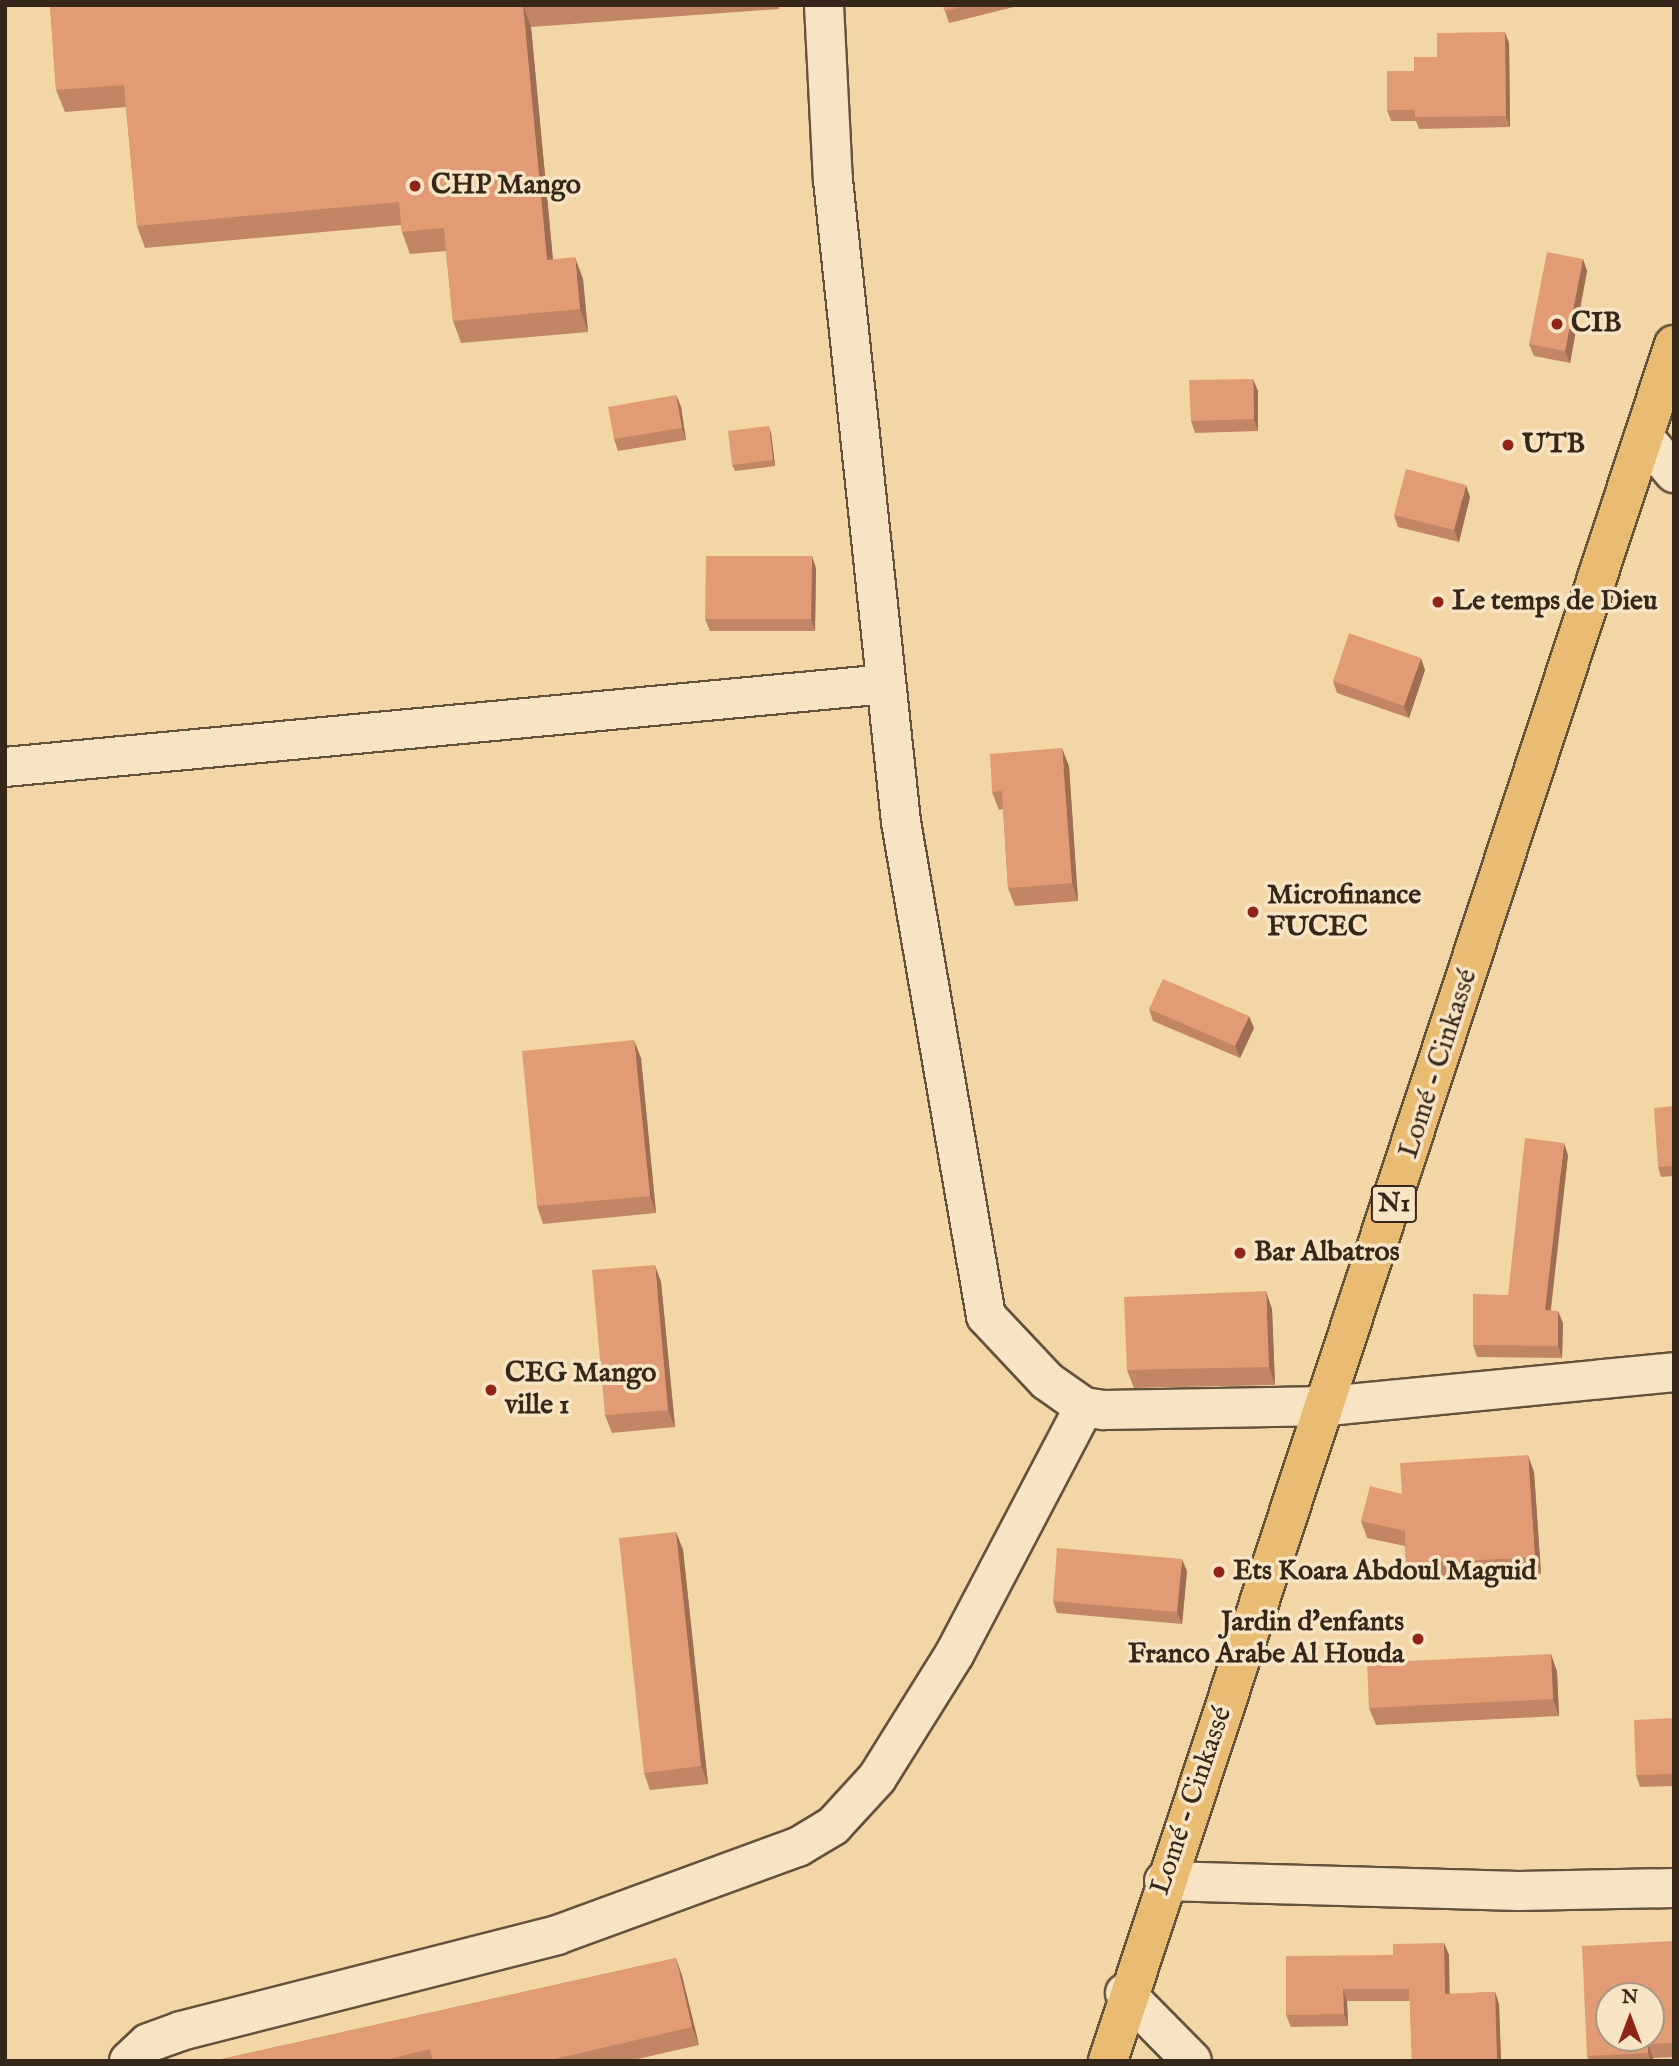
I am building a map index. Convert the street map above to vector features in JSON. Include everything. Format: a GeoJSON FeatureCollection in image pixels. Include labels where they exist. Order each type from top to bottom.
{"type":"FeatureCollection","features":[{"type":"Feature","properties":{"kind":"highway","name":"Lomé - Cinkassé"},"geometry":{"type":"LineString","coordinates":[[1108,2061],[1125,1993],[1328,1406],[1674,345]]}},
{"type":"Feature","properties":{"kind":"street"},"geometry":{"type":"LineString","coordinates":[[824,5],[833,180],[886,684],[914,909],[986,1316],[1014,1353],[1084,1407],[1328,1406],[1674,1372]]}},
{"type":"Feature","properties":{"kind":"street"},"geometry":{"type":"LineString","coordinates":[[1644,438],[1674,472]]}},
{"type":"Feature","properties":{"kind":"street"},"geometry":{"type":"LineString","coordinates":[[5,767],[886,684]]}},
{"type":"Feature","properties":{"kind":"street"},"geometry":{"type":"LineString","coordinates":[[128,2061],[148,2043],[181,2031],[557,1935],[798,1847],[833,1826],[877,1779],[956,1653],[1084,1407]]}},
{"type":"Feature","properties":{"kind":"street"},"geometry":{"type":"LineString","coordinates":[[1164,1881],[1519,1891],[1674,1888]]}},
{"type":"Feature","properties":{"kind":"street"},"geometry":{"type":"LineString","coordinates":[[1125,1993],[1192,2061]]}},
{"type":"Feature","properties":{"kind":"building"},"geometry":{"type":"Polygon","coordinates":[[[50,5],[523,5],[547,260],[575,257],[580,309],[453,321],[444,228],[402,232],[399,202],[137,226],[124,85],[56,90],[50,5]]]}},
{"type":"Feature","properties":{"kind":"building"},"geometry":{"type":"Polygon","coordinates":[[[943,5],[969,5],[944,11],[943,5]]]}},
{"type":"Feature","properties":{"kind":"building"},"geometry":{"type":"Polygon","coordinates":[[[1505,32],[1506,116],[1415,117],[1415,110],[1387,110],[1387,71],[1414,71],[1414,57],[1437,57],[1437,33],[1505,32]]]}},
{"type":"Feature","properties":{"kind":"building"},"geometry":{"type":"Polygon","coordinates":[[[1547,252],[1583,259],[1565,351],[1529,344],[1547,252]]]}},
{"type":"Feature","properties":{"kind":"building"},"geometry":{"type":"Polygon","coordinates":[[[1253,379],[1254,419],[1191,421],[1189,380],[1253,379]]]}},
{"type":"Feature","properties":{"kind":"building"},"geometry":{"type":"Polygon","coordinates":[[[676,395],[682,428],[614,439],[608,407],[676,395]]]}},
{"type":"Feature","properties":{"kind":"building"},"geometry":{"type":"Polygon","coordinates":[[[769,426],[773,460],[732,465],[728,431],[769,426]]]}},
{"type":"Feature","properties":{"kind":"building"},"geometry":{"type":"Polygon","coordinates":[[[1406,469],[1466,485],[1454,530],[1394,515],[1406,469]]]}},
{"type":"Feature","properties":{"kind":"building"},"geometry":{"type":"Polygon","coordinates":[[[706,556],[812,556],[811,619],[705,619],[706,556]]]}},
{"type":"Feature","properties":{"kind":"building"},"geometry":{"type":"Polygon","coordinates":[[[1349,633],[1421,658],[1404,706],[1333,681],[1349,633]]]}},
{"type":"Feature","properties":{"kind":"building"},"geometry":{"type":"Polygon","coordinates":[[[1062,748],[1072,883],[1008,888],[1002,791],[992,792],[990,754],[1062,748]]]}},
{"type":"Feature","properties":{"kind":"building"},"geometry":{"type":"Polygon","coordinates":[[[1163,979],[1249,1016],[1235,1046],[1149,1009],[1163,979]]]}},
{"type":"Feature","properties":{"kind":"building"},"geometry":{"type":"Polygon","coordinates":[[[634,1040],[650,1196],[537,1206],[522,1051],[634,1040]]]}},
{"type":"Feature","properties":{"kind":"building"},"geometry":{"type":"Polygon","coordinates":[[[1674,1106],[1674,1166],[1658,1167],[1654,1108],[1674,1106]]]}},
{"type":"Feature","properties":{"kind":"building"},"geometry":{"type":"Polygon","coordinates":[[[1525,1138],[1564,1143],[1545,1310],[1558,1311],[1558,1346],[1473,1345],[1473,1294],[1508,1295],[1525,1138]]]}},
{"type":"Feature","properties":{"kind":"building"},"geometry":{"type":"Polygon","coordinates":[[[655,1265],[668,1410],[605,1415],[592,1270],[655,1265]]]}},
{"type":"Feature","properties":{"kind":"building"},"geometry":{"type":"Polygon","coordinates":[[[1266,1291],[1269,1367],[1127,1370],[1124,1297],[1266,1291]]]}},
{"type":"Feature","properties":{"kind":"building"},"geometry":{"type":"Polygon","coordinates":[[[1528,1455],[1535,1557],[1406,1564],[1405,1531],[1361,1521],[1370,1486],[1402,1494],[1400,1463],[1528,1455]]]}},
{"type":"Feature","properties":{"kind":"building"},"geometry":{"type":"Polygon","coordinates":[[[676,1532],[701,1766],[644,1773],[619,1538],[676,1532]]]}},
{"type":"Feature","properties":{"kind":"building"},"geometry":{"type":"Polygon","coordinates":[[[1057,1548],[1182,1559],[1177,1612],[1053,1601],[1057,1548]]]}},
{"type":"Feature","properties":{"kind":"building"},"geometry":{"type":"Polygon","coordinates":[[[1551,1654],[1553,1699],[1369,1708],[1367,1663],[1551,1654]]]}},
{"type":"Feature","properties":{"kind":"building"},"geometry":{"type":"Polygon","coordinates":[[[1674,1718],[1674,1774],[1636,1775],[1634,1720],[1674,1718]]]}},
{"type":"Feature","properties":{"kind":"building"},"geometry":{"type":"Polygon","coordinates":[[[1674,1941],[1674,2043],[1665,2043],[1665,1982],[1595,1982],[1595,2052],[1648,2053],[1587,2056],[1582,1946],[1674,1941]]]}},
{"type":"Feature","properties":{"kind":"building"},"geometry":{"type":"Polygon","coordinates":[[[1444,1943],[1445,1994],[1495,1992],[1497,2061],[1412,2061],[1409,1989],[1343,1989],[1344,2014],[1286,2015],[1286,1956],[1393,1955],[1393,1944],[1444,1943]]]}},
{"type":"Feature","properties":{"kind":"building"},"geometry":{"type":"Polygon","coordinates":[[[676,1958],[692,2027],[546,2061],[433,2061],[430,2049],[381,2061],[213,2061],[676,1958]]]}},
{"type":"Feature","properties":{"kind":"place","name":"CHP Mango"},"geometry":{"type":"Point","coordinates":[415,186]}},
{"type":"Feature","properties":{"kind":"place","name":"CIB"},"geometry":{"type":"Point","coordinates":[1557,324]}},
{"type":"Feature","properties":{"kind":"place","name":"UTB"},"geometry":{"type":"Point","coordinates":[1508,445]}},
{"type":"Feature","properties":{"kind":"place","name":"Le temps de Dieu"},"geometry":{"type":"Point","coordinates":[1438,602]}},
{"type":"Feature","properties":{"kind":"place","name":"Microfinance FUCEC"},"geometry":{"type":"Point","coordinates":[1253,912]}},
{"type":"Feature","properties":{"kind":"place","name":"Bar Albatros"},"geometry":{"type":"Point","coordinates":[1240,1253]}},
{"type":"Feature","properties":{"kind":"place","name":"CEG Mango ville 1"},"geometry":{"type":"Point","coordinates":[491,1390]}},
{"type":"Feature","properties":{"kind":"place","name":"Ets Koara Abdoul Maguid"},"geometry":{"type":"Point","coordinates":[1219,1572]}},
{"type":"Feature","properties":{"kind":"place","name":"Jardin d'enfants Franco Arabe Al Houda"},"geometry":{"type":"Point","coordinates":[1418,1639]}}]}
